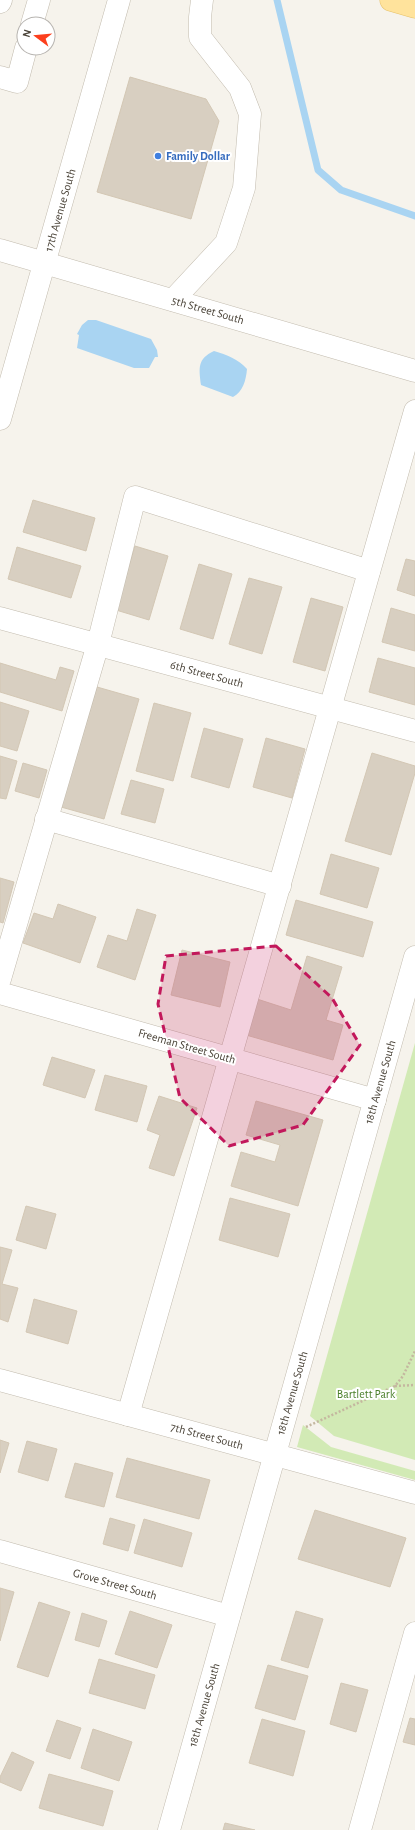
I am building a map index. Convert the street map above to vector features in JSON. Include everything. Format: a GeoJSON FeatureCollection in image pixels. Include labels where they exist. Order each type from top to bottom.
{"type":"FeatureCollection","features":[{"type":"Feature","properties":{"kind":"main road"},"geometry":{"type":"LineString","coordinates":[[391,0],[415,7]]}},
{"type":"Feature","properties":{"kind":"street"},"geometry":{"type":"LineString","coordinates":[[34,16],[39,0]]}},
{"type":"Feature","properties":{"kind":"street","name":"17th Avenue South"},"geometry":{"type":"LineString","coordinates":[[0,420],[119,0]]}},
{"type":"Feature","properties":{"kind":"street"},"geometry":{"type":"LineString","coordinates":[[173,300],[226,243],[244,188],[250,114],[240,88],[200,37],[202,0]]}},
{"type":"Feature","properties":{"kind":"street"},"geometry":{"type":"LineString","coordinates":[[9,79],[22,56]]}},
{"type":"Feature","properties":{"kind":"street","name":"5th Street South"},"geometry":{"type":"LineString","coordinates":[[0,250],[415,371]]}},
{"type":"Feature","properties":{"kind":"street"},"geometry":{"type":"LineString","coordinates":[[128,1415],[415,411]]}},
{"type":"Feature","properties":{"kind":"street"},"geometry":{"type":"LineString","coordinates":[[0,979],[98,644],[135,498],[369,571]]}},
{"type":"Feature","properties":{"kind":"street","name":"6th Street South"},"geometry":{"type":"LineString","coordinates":[[0,618],[415,731]]}},
{"type":"Feature","properties":{"kind":"street"},"geometry":{"type":"LineString","coordinates":[[46,819],[280,886]]}},
{"type":"Feature","properties":{"kind":"street","name":"18th Avenue South"},"geometry":{"type":"LineString","coordinates":[[169,1830],[415,957]]}},
{"type":"Feature","properties":{"kind":"street","name":"Freeman Street South"},"geometry":{"type":"LineString","coordinates":[[0,992],[375,1100]]}},
{"type":"Feature","properties":{"kind":"street","name":"7th Street South"},"geometry":{"type":"LineString","coordinates":[[0,1380],[415,1493]]}},
{"type":"Feature","properties":{"kind":"street","name":"Grove Street South"},"geometry":{"type":"LineString","coordinates":[[0,1551],[229,1616]]}},
{"type":"Feature","properties":{"kind":"street"},"geometry":{"type":"LineString","coordinates":[[360,1830],[415,1633]]}},
{"type":"Feature","properties":{"kind":"path"},"geometry":{"type":"LineString","coordinates":[[395,1386],[403,1376],[415,1351]]}},
{"type":"Feature","properties":{"kind":"path"},"geometry":{"type":"LineString","coordinates":[[282,1429],[309,1427],[395,1386],[415,1385]]}},
{"type":"Feature","properties":{"kind":"highlighted area"},"geometry":{"type":"Polygon","coordinates":[[[276,946],[332,998],[360,1045],[303,1125],[229,1146],[180,1098],[158,1004],[166,956],[276,946]]]}},
{"type":"Feature","properties":{"kind":"green space","name":"Bartlett Park"},"geometry":{"type":"Polygon","coordinates":[[[415,1043],[415,1460],[334,1436],[310,1416],[415,1043]]]}},
{"type":"Feature","properties":{"kind":"green space"},"geometry":{"type":"Polygon","coordinates":[[[303,1425],[331,1447],[415,1471],[415,1480],[297,1447],[303,1425]]]}},
{"type":"Feature","properties":{"kind":"water"},"geometry":{"type":"Polygon","coordinates":[[[88,320],[96,320],[151,339],[157,350],[158,357],[155,357],[149,368],[134,368],[77,348],[79,335],[77,334],[82,325],[88,320]]]}},
{"type":"Feature","properties":{"kind":"water"},"geometry":{"type":"Polygon","coordinates":[[[214,351],[232,358],[247,369],[242,389],[233,397],[201,385],[200,365],[208,354],[214,351]]]}},
{"type":"Feature","properties":{"kind":"building","name":"Family Dollar"},"geometry":{"type":"Polygon","coordinates":[[[130,77],[206,99],[219,121],[191,219],[97,192],[130,77]]]}},
{"type":"Feature","properties":{"kind":"building"},"geometry":{"type":"Polygon","coordinates":[[[33,500],[95,518],[86,551],[23,532],[33,500]]]}},
{"type":"Feature","properties":{"kind":"building"},"geometry":{"type":"Polygon","coordinates":[[[135,546],[168,556],[149,620],[116,610],[135,546]]]}},
{"type":"Feature","properties":{"kind":"building"},"geometry":{"type":"Polygon","coordinates":[[[17,547],[81,566],[71,598],[8,579],[17,547]]]}},
{"type":"Feature","properties":{"kind":"building"},"geometry":{"type":"Polygon","coordinates":[[[406,559],[415,561],[415,596],[397,590],[406,559]]]}},
{"type":"Feature","properties":{"kind":"building"},"geometry":{"type":"Polygon","coordinates":[[[199,564],[232,574],[213,639],[180,629],[199,564]]]}},
{"type":"Feature","properties":{"kind":"building"},"geometry":{"type":"Polygon","coordinates":[[[249,578],[282,587],[262,654],[229,644],[249,578]]]}},
{"type":"Feature","properties":{"kind":"building"},"geometry":{"type":"Polygon","coordinates":[[[311,598],[343,607],[325,671],[293,662],[311,598]]]}},
{"type":"Feature","properties":{"kind":"building"},"geometry":{"type":"Polygon","coordinates":[[[391,608],[415,615],[415,651],[382,642],[391,608]]]}},
{"type":"Feature","properties":{"kind":"building"},"geometry":{"type":"Polygon","coordinates":[[[378,658],[415,668],[415,705],[369,692],[378,658]]]}},
{"type":"Feature","properties":{"kind":"building"},"geometry":{"type":"Polygon","coordinates":[[[0,663],[56,680],[60,667],[74,671],[62,711],[0,692],[0,663]]]}},
{"type":"Feature","properties":{"kind":"building"},"geometry":{"type":"Polygon","coordinates":[[[97,687],[139,699],[104,819],[61,807],[97,687]]]}},
{"type":"Feature","properties":{"kind":"building"},"geometry":{"type":"Polygon","coordinates":[[[0,702],[29,711],[17,751],[0,746],[0,702]]]}},
{"type":"Feature","properties":{"kind":"building"},"geometry":{"type":"Polygon","coordinates":[[[154,703],[191,713],[173,781],[136,771],[154,703]]]}},
{"type":"Feature","properties":{"kind":"building"},"geometry":{"type":"Polygon","coordinates":[[[204,728],[243,739],[229,788],[191,777],[204,728]]]}},
{"type":"Feature","properties":{"kind":"building"},"geometry":{"type":"Polygon","coordinates":[[[266,738],[305,749],[292,798],[253,787],[266,738]]]}},
{"type":"Feature","properties":{"kind":"building"},"geometry":{"type":"Polygon","coordinates":[[[372,753],[415,766],[415,773],[391,855],[345,841],[372,753]]]}},
{"type":"Feature","properties":{"kind":"building"},"geometry":{"type":"Polygon","coordinates":[[[0,756],[17,761],[6,799],[0,798],[0,756]]]}},
{"type":"Feature","properties":{"kind":"building"},"geometry":{"type":"Polygon","coordinates":[[[23,763],[47,770],[39,798],[15,791],[23,763]]]}},
{"type":"Feature","properties":{"kind":"building"},"geometry":{"type":"Polygon","coordinates":[[[131,780],[164,789],[155,823],[121,814],[131,780]]]}},
{"type":"Feature","properties":{"kind":"building"},"geometry":{"type":"Polygon","coordinates":[[[331,854],[379,868],[367,908],[320,894],[331,854]]]}},
{"type":"Feature","properties":{"kind":"building"},"geometry":{"type":"Polygon","coordinates":[[[0,878],[14,882],[3,923],[0,922],[0,878]]]}},
{"type":"Feature","properties":{"kind":"building"},"geometry":{"type":"Polygon","coordinates":[[[296,900],[373,922],[363,957],[286,935],[296,900]]]}},
{"type":"Feature","properties":{"kind":"building"},"geometry":{"type":"Polygon","coordinates":[[[58,904],[96,917],[80,963],[23,943],[34,913],[53,919],[58,904]]]}},
{"type":"Feature","properties":{"kind":"building"},"geometry":{"type":"Polygon","coordinates":[[[137,909],[156,915],[135,980],[97,967],[108,935],[127,941],[137,909]]]}},
{"type":"Feature","properties":{"kind":"building"},"geometry":{"type":"Polygon","coordinates":[[[182,950],[230,962],[220,1007],[171,995],[182,950]]]}},
{"type":"Feature","properties":{"kind":"building"},"geometry":{"type":"Polygon","coordinates":[[[307,956],[342,967],[326,1020],[343,1025],[333,1060],[246,1035],[257,999],[291,1010],[307,956]]]}},
{"type":"Feature","properties":{"kind":"building"},"geometry":{"type":"Polygon","coordinates":[[[52,1057],[95,1070],[85,1098],[43,1085],[52,1057]]]}},
{"type":"Feature","properties":{"kind":"building"},"geometry":{"type":"Polygon","coordinates":[[[105,1075],[147,1086],[137,1122],[95,1110],[105,1075]]]}},
{"type":"Feature","properties":{"kind":"building"},"geometry":{"type":"Polygon","coordinates":[[[159,1096],[197,1108],[174,1176],[149,1168],[160,1135],[147,1130],[159,1096]]]}},
{"type":"Feature","properties":{"kind":"building"},"geometry":{"type":"Polygon","coordinates":[[[256,1101],[323,1120],[298,1206],[231,1186],[241,1152],[275,1162],[280,1145],[246,1135],[256,1101]]]}},
{"type":"Feature","properties":{"kind":"building"},"geometry":{"type":"Polygon","coordinates":[[[230,1198],[290,1214],[278,1257],[219,1240],[230,1198]]]}},
{"type":"Feature","properties":{"kind":"building"},"geometry":{"type":"Polygon","coordinates":[[[26,1206],[56,1214],[46,1249],[16,1240],[26,1206]]]}},
{"type":"Feature","properties":{"kind":"building"},"geometry":{"type":"Polygon","coordinates":[[[0,1247],[12,1250],[2,1284],[18,1288],[8,1322],[0,1319],[0,1247]]]}},
{"type":"Feature","properties":{"kind":"building"},"geometry":{"type":"Polygon","coordinates":[[[34,1299],[77,1311],[68,1344],[26,1332],[34,1299]]]}},
{"type":"Feature","properties":{"kind":"building"},"geometry":{"type":"Polygon","coordinates":[[[0,1440],[9,1443],[0,1473],[0,1440]]]}},
{"type":"Feature","properties":{"kind":"building"},"geometry":{"type":"Polygon","coordinates":[[[27,1441],[57,1449],[48,1481],[18,1472],[27,1441]]]}},
{"type":"Feature","properties":{"kind":"building"},"geometry":{"type":"Polygon","coordinates":[[[127,1458],[210,1480],[199,1519],[116,1497],[127,1458]]]}},
{"type":"Feature","properties":{"kind":"building"},"geometry":{"type":"Polygon","coordinates":[[[75,1463],[113,1473],[104,1507],[65,1497],[75,1463]]]}},
{"type":"Feature","properties":{"kind":"building"},"geometry":{"type":"Polygon","coordinates":[[[315,1510],[406,1538],[390,1587],[298,1559],[315,1510]]]}},
{"type":"Feature","properties":{"kind":"building"},"geometry":{"type":"Polygon","coordinates":[[[110,1518],[135,1525],[128,1551],[103,1544],[110,1518]]]}},
{"type":"Feature","properties":{"kind":"building"},"geometry":{"type":"Polygon","coordinates":[[[144,1519],[192,1533],[182,1567],[134,1553],[144,1519]]]}},
{"type":"Feature","properties":{"kind":"building"},"geometry":{"type":"Polygon","coordinates":[[[0,1588],[14,1592],[0,1641],[0,1588]]]}},
{"type":"Feature","properties":{"kind":"building"},"geometry":{"type":"Polygon","coordinates":[[[39,1602],[70,1612],[48,1677],[17,1667],[39,1602]]]}},
{"type":"Feature","properties":{"kind":"building"},"geometry":{"type":"Polygon","coordinates":[[[130,1611],[172,1625],[157,1668],[115,1654],[130,1611]]]}},
{"type":"Feature","properties":{"kind":"building"},"geometry":{"type":"Polygon","coordinates":[[[296,1611],[323,1619],[308,1668],[281,1660],[296,1611]]]}},
{"type":"Feature","properties":{"kind":"building"},"geometry":{"type":"Polygon","coordinates":[[[82,1613],[107,1621],[99,1647],[75,1640],[82,1613]]]}},
{"type":"Feature","properties":{"kind":"building"},"geometry":{"type":"Polygon","coordinates":[[[99,1659],[155,1675],[145,1709],[89,1693],[99,1659]]]}},
{"type":"Feature","properties":{"kind":"building"},"geometry":{"type":"Polygon","coordinates":[[[268,1665],[308,1676],[295,1720],[255,1708],[268,1665]]]}},
{"type":"Feature","properties":{"kind":"building"},"geometry":{"type":"Polygon","coordinates":[[[341,1683],[368,1690],[356,1732],[330,1724],[341,1683]]]}},
{"type":"Feature","properties":{"kind":"building"},"geometry":{"type":"Polygon","coordinates":[[[410,1718],[415,1719],[415,1745],[403,1742],[410,1718]]]}},
{"type":"Feature","properties":{"kind":"building"},"geometry":{"type":"Polygon","coordinates":[[[262,1719],[305,1731],[293,1776],[249,1763],[262,1719]]]}},
{"type":"Feature","properties":{"kind":"building"},"geometry":{"type":"Polygon","coordinates":[[[57,1720],[81,1728],[70,1759],[46,1751],[57,1720]]]}},
{"type":"Feature","properties":{"kind":"building"},"geometry":{"type":"Polygon","coordinates":[[[93,1729],[132,1742],[119,1781],[81,1768],[93,1729]]]}},
{"type":"Feature","properties":{"kind":"building"},"geometry":{"type":"Polygon","coordinates":[[[12,1752],[34,1762],[21,1791],[0,1782],[0,1777],[12,1752]]]}},
{"type":"Feature","properties":{"kind":"building"},"geometry":{"type":"Polygon","coordinates":[[[49,1774],[113,1791],[103,1826],[39,1808],[49,1774]]]}},
{"type":"Feature","properties":{"kind":"building"},"geometry":{"type":"Polygon","coordinates":[[[225,1823],[255,1830],[223,1830],[225,1823]]]}},
{"type":"Feature","properties":{"kind":"waterway"},"geometry":{"type":"LineString","coordinates":[[277,0],[318,170],[341,190],[415,216]]}},
{"type":"Feature","properties":{"kind":"place","name":"Family Dollar"},"geometry":{"type":"Point","coordinates":[158,156]}}]}
